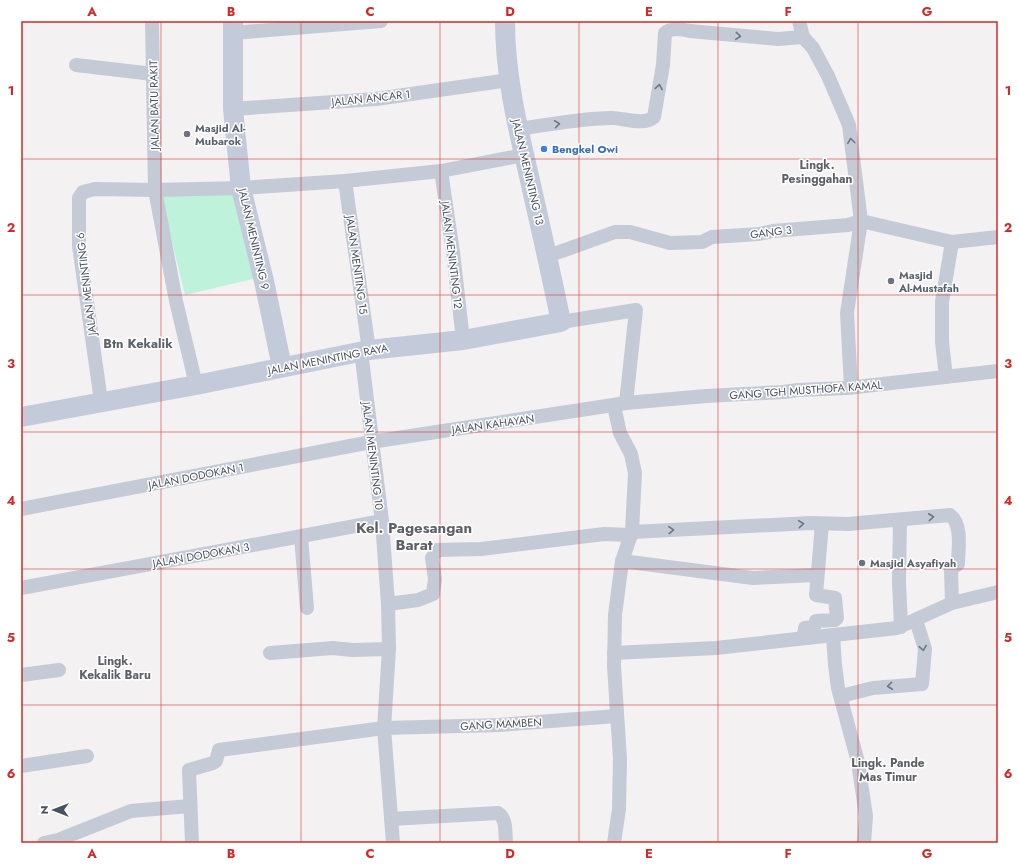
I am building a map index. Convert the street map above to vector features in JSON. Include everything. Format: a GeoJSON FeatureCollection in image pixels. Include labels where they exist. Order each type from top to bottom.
{"type":"FeatureCollection","features":[{"type":"Feature","properties":{"kind":"street","name":"JALAN BATU RAKIT"},"geometry":{"type":"LineString","coordinates":[[152,21],[155,190],[176,301],[196,385]]}},
{"type":"Feature","properties":{"kind":"street"},"geometry":{"type":"LineString","coordinates":[[233,27],[381,21]]}},
{"type":"Feature","properties":{"kind":"street","name":"JALAN MENINTING 13"},"geometry":{"type":"LineString","coordinates":[[505,21],[509,80],[518,129],[548,256],[561,322]]}},
{"type":"Feature","properties":{"kind":"street"},"geometry":{"type":"LineString","coordinates":[[799,21],[803,37],[813,48],[828,76],[849,125],[861,222],[848,313],[851,387]]}},
{"type":"Feature","properties":{"kind":"street","name":"JALAN MENINTING 9"},"geometry":{"type":"LineString","coordinates":[[233,27],[233,109],[241,188],[282,367]]}},
{"type":"Feature","properties":{"kind":"street"},"geometry":{"type":"LineString","coordinates":[[518,129],[613,118],[645,121],[652,120],[654,118],[663,66],[665,33],[668,30],[682,29],[778,39],[803,37]]}},
{"type":"Feature","properties":{"kind":"street"},"geometry":{"type":"LineString","coordinates":[[76,66],[153,74]]}},
{"type":"Feature","properties":{"kind":"street","name":"JALAN ANCAR 1"},"geometry":{"type":"LineString","coordinates":[[233,109],[376,99],[509,80]]}},
{"type":"Feature","properties":{"kind":"street","name":"JALAN MENINTING 6"},"geometry":{"type":"LineString","coordinates":[[101,401],[79,246],[79,198],[83,192],[95,189],[155,190],[241,188],[345,181],[441,171],[524,155]]}},
{"type":"Feature","properties":{"kind":"street","name":"JALAN MENINTING 12"},"geometry":{"type":"LineString","coordinates":[[441,171],[453,252],[463,340]]}},
{"type":"Feature","properties":{"kind":"street","name":"JALAN MENITING 15"},"geometry":{"type":"LineString","coordinates":[[345,181],[365,350]]}},
{"type":"Feature","properties":{"kind":"street","name":"GANG 3"},"geometry":{"type":"LineString","coordinates":[[548,256],[616,232],[630,232],[670,243],[702,242],[712,237],[759,234],[773,231],[861,222],[952,242],[998,237]]}},
{"type":"Feature","properties":{"kind":"street"},"geometry":{"type":"LineString","coordinates":[[946,377],[942,342],[942,302],[952,242]]}},
{"type":"Feature","properties":{"kind":"street","name":"JALAN MENINTING RAYA"},"geometry":{"type":"LineString","coordinates":[[21,418],[101,401],[196,385],[365,350],[463,340],[636,310],[620,405]]}},
{"type":"Feature","properties":{"kind":"street","name":"JALAN MENINTING 10"},"geometry":{"type":"LineString","coordinates":[[365,350],[371,442],[382,521],[388,604],[389,649],[384,728],[393,843]]}},
{"type":"Feature","properties":{"kind":"street","name":"GANG TGH MUSTHOFA KAMAL"},"geometry":{"type":"LineString","coordinates":[[620,405],[706,396],[851,387],[998,371]]}},
{"type":"Feature","properties":{"kind":"street"},"geometry":{"type":"LineString","coordinates":[[614,843],[619,810],[620,773],[614,653],[614,615],[622,561],[632,534],[635,473],[631,454],[620,433],[620,405]]}},
{"type":"Feature","properties":{"kind":"street","name":"JALAN KAHAYAN"},"geometry":{"type":"LineString","coordinates":[[371,442],[620,405]]}},
{"type":"Feature","properties":{"kind":"street","name":"JALAN DODOKAN 1"},"geometry":{"type":"LineString","coordinates":[[21,509],[371,442]]}},
{"type":"Feature","properties":{"kind":"street"},"geometry":{"type":"LineString","coordinates":[[388,604],[428,598],[433,594],[435,579],[432,558],[437,550],[481,549],[604,534],[848,524],[949,515],[956,521],[958,527],[958,564],[951,569],[952,603]]}},
{"type":"Feature","properties":{"kind":"street"},"geometry":{"type":"LineString","coordinates":[[899,627],[900,520]]}},
{"type":"Feature","properties":{"kind":"street","name":"JALAN DODOKAN 3"},"geometry":{"type":"LineString","coordinates":[[21,588],[382,521]]}},
{"type":"Feature","properties":{"kind":"street"},"geometry":{"type":"LineString","coordinates":[[808,638],[808,633],[804,633],[805,628],[814,627],[816,622],[835,620],[837,618],[836,598],[816,595],[822,524]]}},
{"type":"Feature","properties":{"kind":"street"},"geometry":{"type":"LineString","coordinates":[[301,537],[307,608]]}},
{"type":"Feature","properties":{"kind":"street"},"geometry":{"type":"LineString","coordinates":[[622,561],[752,578],[818,575]]}},
{"type":"Feature","properties":{"kind":"street"},"geometry":{"type":"LineString","coordinates":[[614,653],[716,648],[833,636],[899,627],[952,603],[998,592]]}},
{"type":"Feature","properties":{"kind":"street"},"geometry":{"type":"LineString","coordinates":[[841,696],[874,688],[922,684],[925,650],[916,620]]}},
{"type":"Feature","properties":{"kind":"street"},"geometry":{"type":"LineString","coordinates":[[833,636],[835,665],[841,696],[858,762],[866,816],[864,843]]}},
{"type":"Feature","properties":{"kind":"street"},"geometry":{"type":"LineString","coordinates":[[270,653],[333,648],[352,650],[389,649]]}},
{"type":"Feature","properties":{"kind":"street"},"geometry":{"type":"LineString","coordinates":[[21,675],[59,670]]}},
{"type":"Feature","properties":{"kind":"street","name":"GANG MAMBEN"},"geometry":{"type":"LineString","coordinates":[[190,806],[189,770],[216,761],[219,750],[236,749],[384,728],[499,725],[617,716]]}},
{"type":"Feature","properties":{"kind":"street"},"geometry":{"type":"LineString","coordinates":[[21,766],[86,756]]}},
{"type":"Feature","properties":{"kind":"street"},"geometry":{"type":"LineString","coordinates":[[44,843],[80,832],[121,813],[144,809],[190,806],[192,843]]}},
{"type":"Feature","properties":{"kind":"street"},"geometry":{"type":"LineString","coordinates":[[391,819],[498,813],[502,816],[505,822],[506,843]]}},
{"type":"Feature","properties":{"kind":"green space"},"geometry":{"type":"Polygon","coordinates":[[[236,190],[257,278],[185,295],[161,196],[236,190]]]}},
{"type":"Feature","properties":{"kind":"place","name":"Masjid Al- Mubarok"},"geometry":{"type":"Point","coordinates":[187,134]}},
{"type":"Feature","properties":{"kind":"place","name":"Bengkel Owi"},"geometry":{"type":"Point","coordinates":[544,149]}},
{"type":"Feature","properties":{"kind":"place","name":"Masjid Al-Mustafah"},"geometry":{"type":"Point","coordinates":[891,281]}},
{"type":"Feature","properties":{"kind":"place","name":"Masjid Asyafiyah"},"geometry":{"type":"Point","coordinates":[862,563]}},
{"type":"Feature","properties":{"kind":"district","name":"Lingk. Pesinggahan"},"geometry":{"type":"Point","coordinates":[817,172]}},
{"type":"Feature","properties":{"kind":"district","name":"Btn Kekalik"},"geometry":{"type":"Point","coordinates":[138,343]}},
{"type":"Feature","properties":{"kind":"district","name":"Kel. Pagesangan Barat"},"geometry":{"type":"Point","coordinates":[414,536]}},
{"type":"Feature","properties":{"kind":"district","name":"Lingk. Kekalik Baru"},"geometry":{"type":"Point","coordinates":[115,668]}},
{"type":"Feature","properties":{"kind":"district","name":"Lingk. Pande Mas Timur"},"geometry":{"type":"Point","coordinates":[888,770]}}]}
